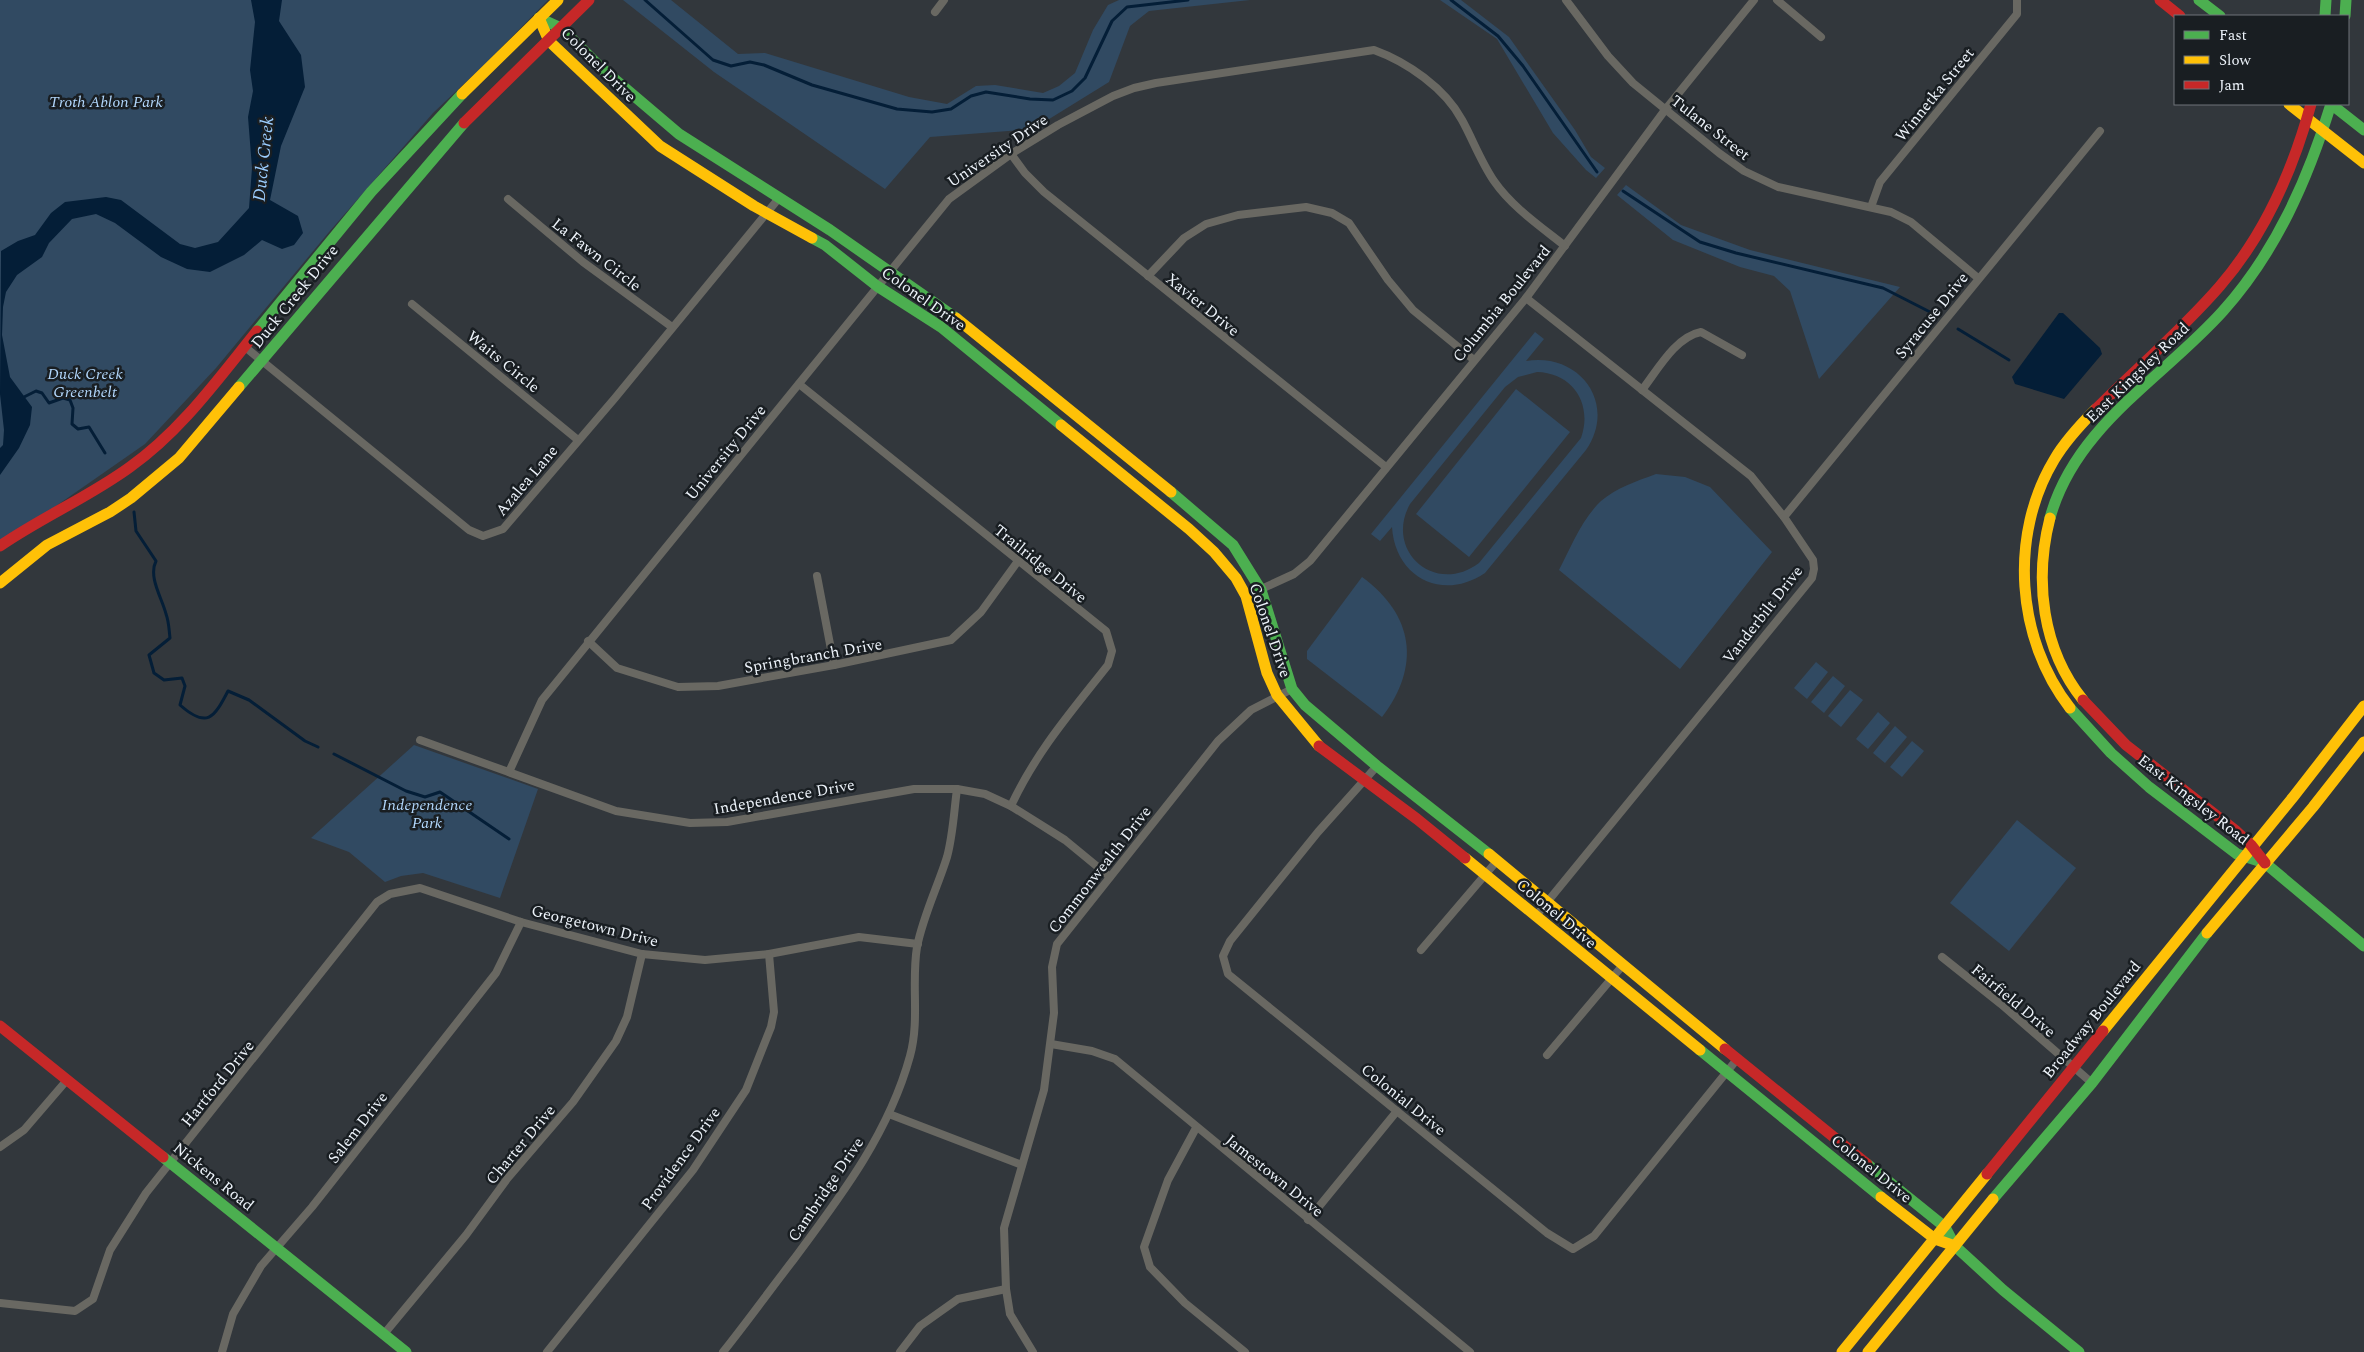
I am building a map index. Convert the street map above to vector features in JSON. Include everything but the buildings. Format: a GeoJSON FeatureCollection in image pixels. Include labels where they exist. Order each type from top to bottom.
{"type":"FeatureCollection","features":[{"type":"Feature","properties":{"kind":"main road","name":"Duck Creek Drive"},"geometry":{"type":"LineString","coordinates":[[0,546],[27,527],[84,497],[131,467],[184,420],[371,192],[439,117],[558,0]]}},
{"type":"Feature","properties":{"kind":"main road","name":"Duck Creek Drive"},"geometry":{"type":"LineString","coordinates":[[0,583],[47,545],[110,512],[150,484],[179,458],[453,134],[589,0]]}},
{"type":"Feature","properties":{"kind":"main road"},"geometry":{"type":"LineString","coordinates":[[2160,0],[2179,15]]}},
{"type":"Feature","properties":{"kind":"main road"},"geometry":{"type":"LineString","coordinates":[[2200,0],[2219,15]]}},
{"type":"Feature","properties":{"kind":"main road"},"geometry":{"type":"LineString","coordinates":[[2325,15],[2326,0]]}},
{"type":"Feature","properties":{"kind":"main road"},"geometry":{"type":"LineString","coordinates":[[2345,15],[2346,0]]}},
{"type":"Feature","properties":{"kind":"main road","name":"Colonel Drive"},"geometry":{"type":"LineString","coordinates":[[539,18],[561,28],[652,114],[678,134],[890,270],[986,340],[1209,523],[1233,545],[1261,590],[1292,688],[1305,705],[1377,766],[1548,902],[1945,1227],[1955,1246],[2003,1290],[2078,1352]]}},
{"type":"Feature","properties":{"kind":"main road","name":"Colonel Drive"},"geometry":{"type":"LineString","coordinates":[[539,18],[549,41],[660,146],[767,213],[825,245],[877,286],[942,327],[1189,529],[1214,552],[1236,578],[1246,596],[1268,674],[1277,695],[1314,742],[1417,819],[1611,979],[1935,1239],[1955,1246]]}},
{"type":"Feature","properties":{"kind":"main road"},"geometry":{"type":"LineString","coordinates":[[2291,105],[2364,163]]}},
{"type":"Feature","properties":{"kind":"main road","name":"East Kingsley Road"},"geometry":{"type":"LineString","coordinates":[[2265,863],[2243,858],[2118,761],[2071,711],[2043,664],[2025,603],[2024,568],[2030,523],[2045,477],[2076,430],[2107,398],[2188,322],[2239,263],[2270,216],[2298,152],[2311,105]]}},
{"type":"Feature","properties":{"kind":"main road","name":"East Kingsley Road"},"geometry":{"type":"LineString","coordinates":[[2265,863],[2254,845],[2127,745],[2103,724],[2080,696],[2065,673],[2051,642],[2043,603],[2042,566],[2045,534],[2059,492],[2078,457],[2111,416],[2164,370],[2239,292],[2275,240],[2310,166],[2331,105]]}},
{"type":"Feature","properties":{"kind":"main road"},"geometry":{"type":"LineString","coordinates":[[2332,105],[2364,130]]}},
{"type":"Feature","properties":{"kind":"main road","name":"Broadway Boulevard"},"geometry":{"type":"LineString","coordinates":[[1842,1352],[2170,949],[2364,706]]}},
{"type":"Feature","properties":{"kind":"main road"},"geometry":{"type":"LineString","coordinates":[[1853,1339],[1868,1352],[2034,1150],[2092,1083],[2185,962],[2364,742]]}},
{"type":"Feature","properties":{"kind":"main road"},"geometry":{"type":"LineString","coordinates":[[2265,863],[2364,946]]}},
{"type":"Feature","properties":{"kind":"main road"},"geometry":{"type":"LineString","coordinates":[[2170,949],[2185,962]]}},
{"type":"Feature","properties":{"kind":"main road","name":"Nickens Road"},"geometry":{"type":"LineString","coordinates":[[0,1026],[406,1352]]}},
{"type":"Feature","properties":{"kind":"main road"},"geometry":{"type":"LineString","coordinates":[[2018,1136],[2034,1150]]}},
{"type":"Feature","properties":{"kind":"street"},"geometry":{"type":"LineString","coordinates":[[935,12],[944,0]]}},
{"type":"Feature","properties":{"kind":"street","name":"Tulane Street"},"geometry":{"type":"LineString","coordinates":[[1566,0],[1608,56],[1633,83],[1719,154],[1744,171],[1778,187],[1891,212],[1911,222],[1978,278]]}},
{"type":"Feature","properties":{"kind":"street","name":"Columbia Boulevard"},"geometry":{"type":"LineString","coordinates":[[1246,596],[1294,574],[1310,561],[1526,298],[1665,110],[1754,0]]}},
{"type":"Feature","properties":{"kind":"street"},"geometry":{"type":"LineString","coordinates":[[1777,0],[1822,37]]}},
{"type":"Feature","properties":{"kind":"street","name":"Winnetka Street"},"geometry":{"type":"LineString","coordinates":[[1871,207],[1880,182],[2017,14],[2017,0]]}},
{"type":"Feature","properties":{"kind":"street","name":"University Drive"},"geometry":{"type":"LineString","coordinates":[[509,772],[542,700],[949,199],[1011,154],[1058,125],[1113,96],[1134,88],[1166,81],[1374,50],[1391,56],[1421,74],[1461,118],[1494,180],[1509,200],[1565,246]]}},
{"type":"Feature","properties":{"kind":"street","name":"Syracuse Drive"},"geometry":{"type":"LineString","coordinates":[[1784,516],[2100,131]]}},
{"type":"Feature","properties":{"kind":"street","name":"Xavier Drive"},"geometry":{"type":"LineString","coordinates":[[1011,154],[1025,173],[1044,192],[1386,467]]}},
{"type":"Feature","properties":{"kind":"street","name":"Azalea Lane"},"geometry":{"type":"LineString","coordinates":[[245,347],[469,530],[483,536],[503,529],[615,398],[779,198]]}},
{"type":"Feature","properties":{"kind":"street","name":"La Fawn Circle"},"geometry":{"type":"LineString","coordinates":[[508,199],[583,262],[672,327]]}},
{"type":"Feature","properties":{"kind":"street"},"geometry":{"type":"LineString","coordinates":[[1148,276],[1184,238],[1206,224],[1238,215],[1306,207],[1332,213],[1349,223],[1388,280],[1413,310],[1474,360]]}},
{"type":"Feature","properties":{"kind":"street","name":"Vanderbilt Drive"},"geometry":{"type":"LineString","coordinates":[[1526,298],[1751,476],[1784,516],[1814,560],[1812,578],[1535,917]]}},
{"type":"Feature","properties":{"kind":"street","name":"Waits Circle"},"geometry":{"type":"LineString","coordinates":[[412,304],[578,440]]}},
{"type":"Feature","properties":{"kind":"street"},"geometry":{"type":"LineString","coordinates":[[1642,390],[1678,345],[1691,334],[1702,332],[1742,355]]}},
{"type":"Feature","properties":{"kind":"street","name":"Trailridge Drive"},"geometry":{"type":"LineString","coordinates":[[799,384],[1106,631],[1112,651],[1108,665],[1043,747],[1025,775],[1011,806]]}},
{"type":"Feature","properties":{"kind":"street","name":"Springbranch Drive"},"geometry":{"type":"LineString","coordinates":[[588,641],[617,668],[678,687],[718,686],[834,665],[951,640],[981,612],[1018,562]]}},
{"type":"Feature","properties":{"kind":"street"},"geometry":{"type":"LineString","coordinates":[[817,576],[834,665]]}},
{"type":"Feature","properties":{"kind":"street","name":"Commonwealth Drive"},"geometry":{"type":"LineString","coordinates":[[1033,1352],[1010,1314],[1006,1289],[1004,1228],[1044,1090],[1054,1013],[1052,967],[1057,944],[1218,741],[1251,710],[1292,688]]}},
{"type":"Feature","properties":{"kind":"street","name":"Independence Drive"},"geometry":{"type":"LineString","coordinates":[[420,740],[616,811],[690,823],[727,822],[914,789],[957,789],[985,794],[1011,806],[1065,840],[1110,877]]}},
{"type":"Feature","properties":{"kind":"street","name":"Colonial Drive"},"geometry":{"type":"LineString","coordinates":[[1377,766],[1312,839],[1230,941],[1223,956],[1228,974],[1547,1233],[1574,1249],[1594,1236],[1738,1058]]}},
{"type":"Feature","properties":{"kind":"street","name":"Cambridge Drive"},"geometry":{"type":"LineString","coordinates":[[722,1352],[840,1196],[860,1167],[889,1114],[901,1085],[910,1054],[914,1025],[914,971],[918,944],[948,854],[957,789]]}},
{"type":"Feature","properties":{"kind":"street"},"geometry":{"type":"LineString","coordinates":[[1421,950],[1496,862]]}},
{"type":"Feature","properties":{"kind":"street","name":"Georgetown Drive"},"geometry":{"type":"LineString","coordinates":[[390,894],[420,888],[521,922],[642,954],[705,960],[769,954],[858,937],[918,944]]}},
{"type":"Feature","properties":{"kind":"street","name":"Hartford Drive"},"geometry":{"type":"LineString","coordinates":[[0,1303],[75,1311],[93,1299],[110,1250],[146,1193],[377,902],[390,894]]}},
{"type":"Feature","properties":{"kind":"street","name":"Salem Drive"},"geometry":{"type":"LineString","coordinates":[[222,1352],[233,1314],[261,1266],[496,974],[521,922]]}},
{"type":"Feature","properties":{"kind":"street","name":"Charter Drive"},"geometry":{"type":"LineString","coordinates":[[384,1334],[466,1235],[507,1180],[573,1102],[616,1041],[627,1017],[642,954]]}},
{"type":"Feature","properties":{"kind":"street","name":"Providence Drive"},"geometry":{"type":"LineString","coordinates":[[547,1352],[693,1170],[746,1090],[772,1027],[774,1012],[769,954]]}},
{"type":"Feature","properties":{"kind":"street","name":"Fairfield Drive"},"geometry":{"type":"LineString","coordinates":[[1942,957],[2001,1004],[2092,1083]]}},
{"type":"Feature","properties":{"kind":"street"},"geometry":{"type":"LineString","coordinates":[[1547,1055],[1623,965]]}},
{"type":"Feature","properties":{"kind":"street","name":"Jamestown Drive"},"geometry":{"type":"LineString","coordinates":[[1051,1044],[1092,1052],[1115,1060],[1470,1352]]}},
{"type":"Feature","properties":{"kind":"street"},"geometry":{"type":"LineString","coordinates":[[0,1147],[24,1130],[67,1080]]}},
{"type":"Feature","properties":{"kind":"street"},"geometry":{"type":"LineString","coordinates":[[1308,1220],[1397,1111]]}},
{"type":"Feature","properties":{"kind":"street"},"geometry":{"type":"LineString","coordinates":[[889,1114],[1022,1165]]}},
{"type":"Feature","properties":{"kind":"street"},"geometry":{"type":"LineString","coordinates":[[1196,1128],[1168,1180],[1144,1247],[1150,1267],[1185,1303],[1245,1352]]}},
{"type":"Feature","properties":{"kind":"street"},"geometry":{"type":"LineString","coordinates":[[900,1352],[920,1326],[958,1299],[1006,1289]]}},
{"type":"Feature","properties":{"kind":"green space","name":"Duck Creek Greenbelt"},"geometry":{"type":"Polygon","coordinates":[[[0,0],[548,0],[484,65],[433,113],[329,232],[216,368],[145,444],[0,545],[0,0]]]}},
{"type":"Feature","properties":{"kind":"green space"},"geometry":{"type":"Polygon","coordinates":[[[623,0],[671,0],[738,54],[765,53],[909,97],[947,104],[976,86],[995,85],[1043,93],[1059,86],[1075,73],[1093,30],[1108,5],[1119,0],[1250,0],[1149,11],[1130,26],[1109,82],[1033,129],[930,137],[885,189],[714,72],[623,0]]]}},
{"type":"Feature","properties":{"kind":"green space"},"geometry":{"type":"Polygon","coordinates":[[[1440,0],[1461,0],[1509,37],[1575,130],[1591,157],[1605,168],[1596,178],[1586,170],[1553,133],[1497,39],[1440,0]]]}},
{"type":"Feature","properties":{"kind":"green space"},"geometry":{"type":"Polygon","coordinates":[[[1626,185],[1681,225],[1750,250],[1900,287],[1819,379],[1790,291],[1774,276],[1740,267],[1673,240],[1617,195],[1626,185]]]}},
{"type":"Feature","properties":{"kind":"green space"},"geometry":{"type":"Polygon","coordinates":[[[1535,332],[1544,339],[1526,361],[1545,360],[1562,364],[1577,373],[1588,384],[1595,399],[1598,415],[1595,432],[1586,450],[1485,573],[1469,581],[1453,585],[1437,584],[1424,580],[1411,571],[1402,559],[1395,545],[1392,527],[1380,541],[1371,534],[1535,332]],[[1537,372],[1518,377],[1505,387],[1410,504],[1404,521],[1404,538],[1409,552],[1418,564],[1431,571],[1446,574],[1462,572],[1479,563],[1581,438],[1584,425],[1582,402],[1570,384],[1550,374],[1537,372]]]}},
{"type":"Feature","properties":{"kind":"green space"},"geometry":{"type":"Polygon","coordinates":[[[1516,389],[1570,432],[1469,557],[1416,514],[1516,389]]]}},
{"type":"Feature","properties":{"kind":"green space"},"geometry":{"type":"Polygon","coordinates":[[[1656,474],[1685,477],[1710,487],[1772,552],[1680,669],[1559,570],[1588,516],[1601,501],[1634,482],[1656,474]]]}},
{"type":"Feature","properties":{"kind":"green space"},"geometry":{"type":"Polygon","coordinates":[[[1362,577],[1393,608],[1406,642],[1407,660],[1403,679],[1382,717],[1307,659],[1307,651],[1362,577]]]}},
{"type":"Feature","properties":{"kind":"green space"},"geometry":{"type":"Polygon","coordinates":[[[1816,662],[1828,672],[1807,699],[1794,688],[1816,662]]]}},
{"type":"Feature","properties":{"kind":"green space"},"geometry":{"type":"Polygon","coordinates":[[[1833,676],[1845,686],[1824,713],[1811,702],[1833,676]]]}},
{"type":"Feature","properties":{"kind":"green space"},"geometry":{"type":"Polygon","coordinates":[[[1850,690],[1863,700],[1841,727],[1828,716],[1850,690]]]}},
{"type":"Feature","properties":{"kind":"green space"},"geometry":{"type":"Polygon","coordinates":[[[1878,712],[1890,723],[1868,749],[1856,739],[1878,712]]]}},
{"type":"Feature","properties":{"kind":"green space"},"geometry":{"type":"Polygon","coordinates":[[[1895,726],[1907,737],[1885,763],[1873,753],[1895,726]]]}},
{"type":"Feature","properties":{"kind":"green space"},"geometry":{"type":"Polygon","coordinates":[[[1912,741],[1924,751],[1902,777],[1890,767],[1912,741]]]}},
{"type":"Feature","properties":{"kind":"green space","name":"Independence Park"},"geometry":{"type":"Polygon","coordinates":[[[414,745],[538,789],[500,898],[423,873],[401,876],[385,882],[349,852],[311,838],[414,745]]]}},
{"type":"Feature","properties":{"kind":"green space"},"geometry":{"type":"Polygon","coordinates":[[[2017,820],[2076,868],[2009,951],[1950,903],[2017,820]]]}},
{"type":"Feature","properties":{"kind":"water","name":"Duck Creek"},"geometry":{"type":"Polygon","coordinates":[[[251,0],[282,0],[279,21],[301,55],[305,87],[281,146],[270,200],[298,216],[303,233],[294,245],[282,249],[262,240],[244,255],[210,272],[187,269],[161,257],[115,223],[96,214],[72,219],[49,243],[42,257],[17,275],[6,292],[3,307],[2,335],[10,377],[32,407],[30,425],[19,448],[0,475],[0,448],[3,445],[4,430],[0,394],[1,251],[18,241],[35,235],[51,213],[65,202],[106,197],[121,200],[180,244],[195,248],[218,242],[249,208],[252,168],[248,117],[253,91],[250,70],[255,22],[251,0]]]}},
{"type":"Feature","properties":{"kind":"water"},"geometry":{"type":"Polygon","coordinates":[[[2059,313],[2063,313],[2100,348],[2102,354],[2064,399],[2015,384],[2012,377],[2059,313]]]}},
{"type":"Feature","properties":{"kind":"waterway"},"geometry":{"type":"LineString","coordinates":[[645,0],[713,60],[731,66],[750,62],[764,65],[812,85],[897,109],[932,112],[951,109],[971,96],[986,92],[1030,99],[1053,100],[1072,91],[1085,78],[1112,21],[1127,7],[1188,0]]}},
{"type":"Feature","properties":{"kind":"waterway"},"geometry":{"type":"LineString","coordinates":[[1451,0],[1498,36],[1523,66],[1597,172]]}},
{"type":"Feature","properties":{"kind":"waterway"},"geometry":{"type":"LineString","coordinates":[[1623,191],[1700,242],[1736,253],[1883,288],[1932,313]]}},
{"type":"Feature","properties":{"kind":"waterway"},"geometry":{"type":"LineString","coordinates":[[1958,329],[2009,360]]}},
{"type":"Feature","properties":{"kind":"waterway"},"geometry":{"type":"LineString","coordinates":[[22,398],[36,391],[42,393],[49,403],[63,398],[70,400],[73,408],[72,424],[78,429],[89,427],[105,453]]}},
{"type":"Feature","properties":{"kind":"waterway"},"geometry":{"type":"LineString","coordinates":[[134,512],[136,531],[156,561],[154,567],[156,588],[169,626],[170,638],[149,655],[154,673],[164,680],[182,678],[185,686],[180,705],[197,717],[209,717],[214,714],[228,691],[249,700],[305,741],[318,747]]}},
{"type":"Feature","properties":{"kind":"waterway"},"geometry":{"type":"LineString","coordinates":[[334,754],[406,791],[425,797],[440,792],[509,839]]}},
{"type":"Feature","properties":{"kind":"traffic: fast"},"geometry":{"type":"LineString","coordinates":[[2199,0],[2219,15]]}},
{"type":"Feature","properties":{"kind":"traffic: fast"},"geometry":{"type":"LineString","coordinates":[[2325,15],[2326,0]]}},
{"type":"Feature","properties":{"kind":"traffic: fast"},"geometry":{"type":"LineString","coordinates":[[2345,15],[2346,0]]}},
{"type":"Feature","properties":{"kind":"traffic: fast"},"geometry":{"type":"LineString","coordinates":[[539,18],[561,28],[599,66],[679,134],[830,230],[956,318]]}},
{"type":"Feature","properties":{"kind":"traffic: fast"},"geometry":{"type":"LineString","coordinates":[[257,331],[371,192],[462,94]]}},
{"type":"Feature","properties":{"kind":"traffic: fast"},"geometry":{"type":"LineString","coordinates":[[2050,518],[2062,485],[2079,456],[2100,430],[2123,405],[2223,311],[2259,264],[2301,187],[2331,105]]}},
{"type":"Feature","properties":{"kind":"traffic: fast"},"geometry":{"type":"LineString","coordinates":[[2332,105],[2364,130]]}},
{"type":"Feature","properties":{"kind":"traffic: fast"},"geometry":{"type":"LineString","coordinates":[[239,387],[464,123]]}},
{"type":"Feature","properties":{"kind":"traffic: fast"},"geometry":{"type":"LineString","coordinates":[[812,238],[825,245],[877,286],[941,327],[1061,425]]}},
{"type":"Feature","properties":{"kind":"traffic: fast"},"geometry":{"type":"LineString","coordinates":[[1171,492],[1233,545],[1261,590],[1292,689],[1305,705],[1377,766],[1489,854]]}},
{"type":"Feature","properties":{"kind":"traffic: fast"},"geometry":{"type":"LineString","coordinates":[[2070,708],[2111,753],[2149,787],[2237,854],[2265,863]]}},
{"type":"Feature","properties":{"kind":"traffic: fast"},"geometry":{"type":"LineString","coordinates":[[2265,863],[2364,946]]}},
{"type":"Feature","properties":{"kind":"traffic: fast"},"geometry":{"type":"LineString","coordinates":[[1993,1199],[2092,1083],[2207,933]]}},
{"type":"Feature","properties":{"kind":"traffic: fast"},"geometry":{"type":"LineString","coordinates":[[1700,1050],[1881,1197]]}},
{"type":"Feature","properties":{"kind":"traffic: fast"},"geometry":{"type":"LineString","coordinates":[[163,1157],[406,1352]]}},
{"type":"Feature","properties":{"kind":"traffic: fast"},"geometry":{"type":"LineString","coordinates":[[1867,1164],[1945,1227],[1955,1246],[2003,1290],[2079,1352]]}},
{"type":"Feature","properties":{"kind":"traffic: slow"},"geometry":{"type":"LineString","coordinates":[[462,94],[558,0]]}},
{"type":"Feature","properties":{"kind":"traffic: slow"},"geometry":{"type":"LineString","coordinates":[[539,18],[549,41],[660,146],[754,206],[812,238]]}},
{"type":"Feature","properties":{"kind":"traffic: slow"},"geometry":{"type":"LineString","coordinates":[[2290,105],[2364,163]]}},
{"type":"Feature","properties":{"kind":"traffic: slow"},"geometry":{"type":"LineString","coordinates":[[956,318],[1171,492]]}},
{"type":"Feature","properties":{"kind":"traffic: slow"},"geometry":{"type":"LineString","coordinates":[[0,583],[47,545],[110,512],[131,498],[179,458],[239,387]]}},
{"type":"Feature","properties":{"kind":"traffic: slow"},"geometry":{"type":"LineString","coordinates":[[2070,708],[2052,681],[2038,651],[2029,619],[2025,586],[2025,553],[2030,521],[2040,489],[2054,460],[2063,446],[2096,409]]}},
{"type":"Feature","properties":{"kind":"traffic: slow"},"geometry":{"type":"LineString","coordinates":[[1061,425],[1189,529],[1214,552],[1236,578],[1246,596],[1267,673],[1277,695],[1319,746]]}},
{"type":"Feature","properties":{"kind":"traffic: slow"},"geometry":{"type":"LineString","coordinates":[[2050,518],[2043,565],[2045,613],[2058,659],[2069,680],[2083,700]]}},
{"type":"Feature","properties":{"kind":"traffic: slow"},"geometry":{"type":"LineString","coordinates":[[2103,1031],[2294,796],[2364,706]]}},
{"type":"Feature","properties":{"kind":"traffic: slow"},"geometry":{"type":"LineString","coordinates":[[2207,933],[2313,807],[2364,742]]}},
{"type":"Feature","properties":{"kind":"traffic: slow"},"geometry":{"type":"LineString","coordinates":[[1489,854],[1725,1049]]}},
{"type":"Feature","properties":{"kind":"traffic: slow"},"geometry":{"type":"LineString","coordinates":[[1465,858],[1700,1050]]}},
{"type":"Feature","properties":{"kind":"traffic: slow"},"geometry":{"type":"LineString","coordinates":[[1842,1352],[1987,1174]]}},
{"type":"Feature","properties":{"kind":"traffic: slow"},"geometry":{"type":"LineString","coordinates":[[1881,1197],[1935,1239],[1955,1246]]}},
{"type":"Feature","properties":{"kind":"traffic: slow"},"geometry":{"type":"LineString","coordinates":[[1868,1352],[1993,1199]]}},
{"type":"Feature","properties":{"kind":"traffic: jam"},"geometry":{"type":"LineString","coordinates":[[464,123],[589,0]]}},
{"type":"Feature","properties":{"kind":"traffic: jam"},"geometry":{"type":"LineString","coordinates":[[2160,0],[2179,15]]}},
{"type":"Feature","properties":{"kind":"traffic: jam"},"geometry":{"type":"LineString","coordinates":[[2096,409],[2190,318],[2220,286],[2251,245],[2276,200],[2286,177],[2296,153],[2311,105]]}},
{"type":"Feature","properties":{"kind":"traffic: jam"},"geometry":{"type":"LineString","coordinates":[[0,546],[114,478],[148,453],[198,404],[257,331]]}},
{"type":"Feature","properties":{"kind":"traffic: jam"},"geometry":{"type":"LineString","coordinates":[[2083,700],[2126,745],[2235,830],[2251,845],[2265,863]]}},
{"type":"Feature","properties":{"kind":"traffic: jam"},"geometry":{"type":"LineString","coordinates":[[1319,746],[1417,819],[1465,858]]}},
{"type":"Feature","properties":{"kind":"traffic: jam"},"geometry":{"type":"LineString","coordinates":[[0,1026],[163,1157]]}},
{"type":"Feature","properties":{"kind":"traffic: jam"},"geometry":{"type":"LineString","coordinates":[[1987,1174],[2103,1031]]}},
{"type":"Feature","properties":{"kind":"traffic: jam"},"geometry":{"type":"LineString","coordinates":[[1725,1049],[1867,1164]]}},
{"type":"Feature","properties":{"kind":"park label","name":"Troth Ablon Park"},"geometry":{"type":"Point","coordinates":[106,101]}}]}
